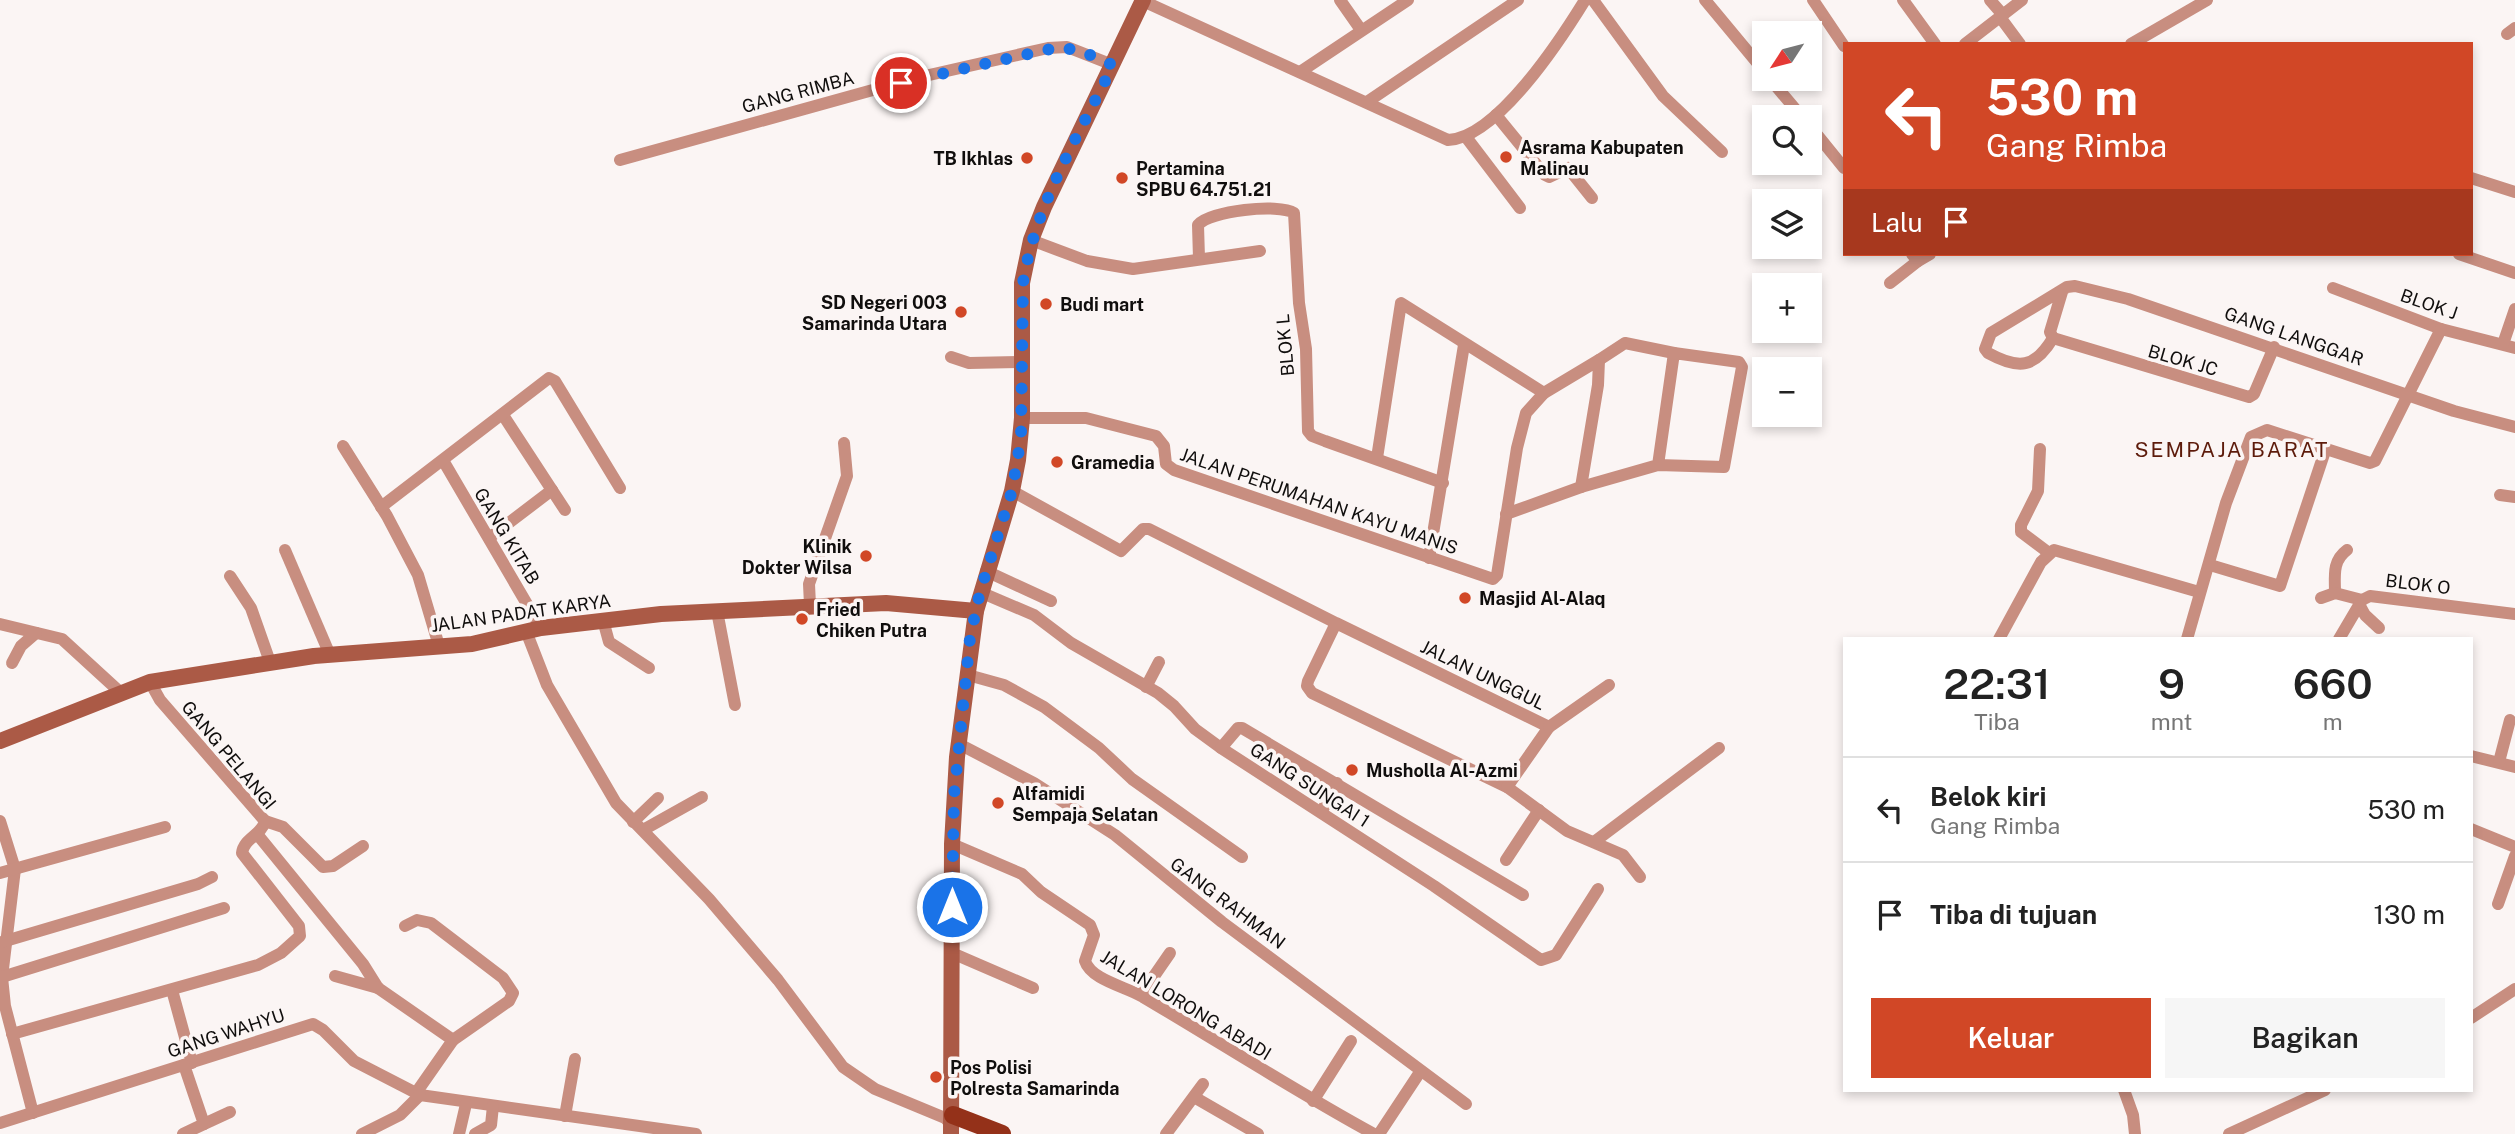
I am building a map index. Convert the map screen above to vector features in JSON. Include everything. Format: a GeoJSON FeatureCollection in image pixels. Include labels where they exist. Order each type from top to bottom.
{"type":"FeatureCollection","features":[{"type":"Feature","properties":{"kind":"main road"},"geometry":{"type":"LineString","coordinates":[[950,1123],[952,844],[959,744],[976,611],[1012,491],[1022,418],[1023,283],[1031,240],[1143,0]]}},
{"type":"Feature","properties":{"kind":"main road","name":"JALAN PADAT KARYA"},"geometry":{"type":"LineString","coordinates":[[0,741],[150,682],[330,655],[494,640],[533,630],[603,620],[810,604],[909,603],[976,611]]}},
{"type":"Feature","properties":{"kind":"main road"},"geometry":{"type":"LineString","coordinates":[[950,1123],[974,1134]]}},
{"type":"Feature","properties":{"kind":"main road"},"geometry":{"type":"LineString","coordinates":[[950,1123],[1002,1134]]}},
{"type":"Feature","properties":{"kind":"street"},"geometry":{"type":"LineString","coordinates":[[1143,0],[1367,102],[1439,138],[1466,136],[1496,115],[1567,29],[1585,0]]}},
{"type":"Feature","properties":{"kind":"street"},"geometry":{"type":"LineString","coordinates":[[1340,0],[1362,30]]}},
{"type":"Feature","properties":{"kind":"street"},"geometry":{"type":"LineString","coordinates":[[1300,72],[1408,0]]}},
{"type":"Feature","properties":{"kind":"street"},"geometry":{"type":"LineString","coordinates":[[1367,102],[1518,0]]}},
{"type":"Feature","properties":{"kind":"street"},"geometry":{"type":"LineString","coordinates":[[1593,0],[1663,96],[1721,152]]}},
{"type":"Feature","properties":{"kind":"street"},"geometry":{"type":"LineString","coordinates":[[1706,0],[1752,56]]}},
{"type":"Feature","properties":{"kind":"street"},"geometry":{"type":"LineString","coordinates":[[1813,0],[1843,45]]}},
{"type":"Feature","properties":{"kind":"street"},"geometry":{"type":"LineString","coordinates":[[1903,0],[1934,42]]}},
{"type":"Feature","properties":{"kind":"street"},"geometry":{"type":"LineString","coordinates":[[1990,0],[2019,42]]}},
{"type":"Feature","properties":{"kind":"street"},"geometry":{"type":"LineString","coordinates":[[1968,42],[2022,0]]}},
{"type":"Feature","properties":{"kind":"street"},"geometry":{"type":"LineString","coordinates":[[2134,42],[2207,0]]}},
{"type":"Feature","properties":{"kind":"street","name":"GANG RIMBA"},"geometry":{"type":"LineString","coordinates":[[620,160],[916,78],[1048,48],[1067,47],[1113,65]]}},
{"type":"Feature","properties":{"kind":"street"},"geometry":{"type":"LineString","coordinates":[[1780,91],[1792,105]]}},
{"type":"Feature","properties":{"kind":"street"},"geometry":{"type":"LineString","coordinates":[[1496,115],[1545,175],[1549,177],[1568,168],[1592,198]]}},
{"type":"Feature","properties":{"kind":"street"},"geometry":{"type":"LineString","coordinates":[[1466,136],[1520,208]]}},
{"type":"Feature","properties":{"kind":"street"},"geometry":{"type":"LineString","coordinates":[[1822,141],[1843,167]]}},
{"type":"Feature","properties":{"kind":"street"},"geometry":{"type":"LineString","coordinates":[[2473,179],[2515,192]]}},
{"type":"Feature","properties":{"kind":"street","name":"BLOK L"},"geometry":{"type":"LineString","coordinates":[[1199,258],[1198,225],[1202,219],[1264,209],[1285,209],[1294,214],[1299,303],[1306,349],[1307,422],[1318,439],[1377,458]]}},
{"type":"Feature","properties":{"kind":"street"},"geometry":{"type":"LineString","coordinates":[[1031,240],[1087,261],[1133,269],[1260,251]]}},
{"type":"Feature","properties":{"kind":"street"},"geometry":{"type":"LineString","coordinates":[[1890,283],[1914,256]]}},
{"type":"Feature","properties":{"kind":"street"},"geometry":{"type":"LineString","coordinates":[[2465,256],[2515,273]]}},
{"type":"Feature","properties":{"kind":"street","name":"GANG LANGGAR"},"geometry":{"type":"LineString","coordinates":[[2062,292],[2071,285],[2128,299],[2454,411],[2515,427]]}},
{"type":"Feature","properties":{"kind":"street","name":"BLOK J"},"geometry":{"type":"LineString","coordinates":[[2333,288],[2441,329],[2509,346]]}},
{"type":"Feature","properties":{"kind":"street"},"geometry":{"type":"LineString","coordinates":[[2062,292],[2050,332],[2053,338],[2042,356],[2030,364],[2019,365],[1992,355],[1985,349],[1991,333],[2062,292]]}},
{"type":"Feature","properties":{"kind":"street"},"geometry":{"type":"LineString","coordinates":[[1443,483],[1377,458],[1401,303],[1544,393],[1625,344],[1736,360],[1742,367],[1726,465],[1720,469],[1658,465],[1581,487],[1506,514]]}},
{"type":"Feature","properties":{"kind":"street"},"geometry":{"type":"LineString","coordinates":[[2509,346],[2515,309]]}},
{"type":"Feature","properties":{"kind":"street"},"geometry":{"type":"LineString","coordinates":[[2188,637],[2199,592],[2251,437],[2267,429],[2370,463],[2375,461],[2441,329]]}},
{"type":"Feature","properties":{"kind":"street","name":"BLOK JC"},"geometry":{"type":"LineString","coordinates":[[2053,338],[2249,397],[2254,394],[2274,347]]}},
{"type":"Feature","properties":{"kind":"street"},"geometry":{"type":"LineString","coordinates":[[1429,558],[1464,345]]}},
{"type":"Feature","properties":{"kind":"street"},"geometry":{"type":"LineString","coordinates":[[1658,465],[1674,353]]}},
{"type":"Feature","properties":{"kind":"street"},"geometry":{"type":"LineString","coordinates":[[951,357],[969,363],[1022,362]]}},
{"type":"Feature","properties":{"kind":"street"},"geometry":{"type":"LineString","coordinates":[[1581,487],[1598,385],[1599,360]]}},
{"type":"Feature","properties":{"kind":"street"},"geometry":{"type":"LineString","coordinates":[[382,508],[539,384],[552,379],[620,488]]}},
{"type":"Feature","properties":{"kind":"street","name":"JALAN PERUMAHAN KAYU MANIS"},"geometry":{"type":"LineString","coordinates":[[1022,418],[1086,418],[1156,436],[1164,446],[1164,461],[1170,468],[1493,579],[1497,575],[1517,448],[1526,413],[1544,393]]}},
{"type":"Feature","properties":{"kind":"street"},"geometry":{"type":"LineString","coordinates":[[503,415],[565,510]]}},
{"type":"Feature","properties":{"kind":"street"},"geometry":{"type":"LineString","coordinates":[[810,604],[809,584],[846,476],[844,443]]}},
{"type":"Feature","properties":{"kind":"street"},"geometry":{"type":"LineString","coordinates":[[343,446],[382,508],[422,586],[439,646]]}},
{"type":"Feature","properties":{"kind":"street"},"geometry":{"type":"LineString","coordinates":[[2210,560],[2280,586],[2326,448]]}},
{"type":"Feature","properties":{"kind":"street"},"geometry":{"type":"LineString","coordinates":[[2040,449],[2038,491],[2021,525],[2021,532],[2049,553]]}},
{"type":"Feature","properties":{"kind":"street","name":"GANG KITAB"},"geometry":{"type":"LineString","coordinates":[[443,462],[489,538],[533,630],[556,701],[609,795],[709,899],[784,988],[843,1066],[875,1089],[950,1123]]}},
{"type":"Feature","properties":{"kind":"street"},"geometry":{"type":"LineString","coordinates":[[489,538],[552,490]]}},
{"type":"Feature","properties":{"kind":"street","name":"JALAN UNGGUL"},"geometry":{"type":"LineString","coordinates":[[1012,491],[1121,551],[1143,529],[1149,529],[1549,727],[1507,787]]}},
{"type":"Feature","properties":{"kind":"street"},"geometry":{"type":"LineString","coordinates":[[2500,495],[2515,497]]}},
{"type":"Feature","properties":{"kind":"street"},"geometry":{"type":"LineString","coordinates":[[285,550],[330,655]]}},
{"type":"Feature","properties":{"kind":"street"},"geometry":{"type":"LineString","coordinates":[[2000,637],[2049,553],[2054,550],[2199,592]]}},
{"type":"Feature","properties":{"kind":"street"},"geometry":{"type":"LineString","coordinates":[[2321,598],[2335,593],[2335,565],[2338,557],[2347,550]]}},
{"type":"Feature","properties":{"kind":"street"},"geometry":{"type":"LineString","coordinates":[[986,572],[1051,601]]}},
{"type":"Feature","properties":{"kind":"street"},"geometry":{"type":"LineString","coordinates":[[230,576],[251,608],[270,663]]}},
{"type":"Feature","properties":{"kind":"street","name":"GANG SUNGAI 1"},"geometry":{"type":"LineString","coordinates":[[980,592],[1034,615],[1071,643],[1146,687],[1174,706],[1195,729],[1221,748],[1322,811],[1541,960],[1547,961],[1556,955],[1598,889]]}},
{"type":"Feature","properties":{"kind":"street","name":"BLOK O"},"geometry":{"type":"LineString","coordinates":[[2335,593],[2360,602],[2378,597],[2515,614]]}},
{"type":"Feature","properties":{"kind":"street"},"geometry":{"type":"LineString","coordinates":[[2360,602],[2365,615],[2379,628]]}},
{"type":"Feature","properties":{"kind":"street"},"geometry":{"type":"LineString","coordinates":[[2340,637],[2360,602]]}},
{"type":"Feature","properties":{"kind":"street"},"geometry":{"type":"LineString","coordinates":[[717,611],[735,705]]}},
{"type":"Feature","properties":{"kind":"street"},"geometry":{"type":"LineString","coordinates":[[603,620],[609,642],[649,668]]}},
{"type":"Feature","properties":{"kind":"street"},"geometry":{"type":"LineString","coordinates":[[1336,623],[1308,681],[1308,690],[1507,787],[1567,831],[1623,855],[1640,877]]}},
{"type":"Feature","properties":{"kind":"street"},"geometry":{"type":"LineString","coordinates":[[0,624],[62,639],[121,693]]}},
{"type":"Feature","properties":{"kind":"street"},"geometry":{"type":"LineString","coordinates":[[12,663],[21,646],[36,633]]}},
{"type":"Feature","properties":{"kind":"street"},"geometry":{"type":"LineString","coordinates":[[1146,687],[1158,663]]}},
{"type":"Feature","properties":{"kind":"street"},"geometry":{"type":"LineString","coordinates":[[968,676],[1004,685],[1044,707],[1100,748],[1132,779],[1242,857]]}},
{"type":"Feature","properties":{"kind":"street","name":"GANG PELANGI"},"geometry":{"type":"LineString","coordinates":[[150,682],[160,700],[265,821],[257,834],[243,847],[242,853],[299,926],[300,936],[258,965],[172,990]]}},
{"type":"Feature","properties":{"kind":"street"},"geometry":{"type":"LineString","coordinates":[[1549,727],[1609,685]]}},
{"type":"Feature","properties":{"kind":"street"},"geometry":{"type":"LineString","coordinates":[[2499,762],[2510,720]]}},
{"type":"Feature","properties":{"kind":"street"},"geometry":{"type":"LineString","coordinates":[[1221,748],[1238,728],[1242,728],[1523,895]]}},
{"type":"Feature","properties":{"kind":"street","name":"GANG RAHMAN"},"geometry":{"type":"LineString","coordinates":[[959,744],[1026,778],[1115,835],[1222,922],[1466,1104]]}},
{"type":"Feature","properties":{"kind":"street"},"geometry":{"type":"LineString","coordinates":[[1594,842],[1719,748]]}},
{"type":"Feature","properties":{"kind":"street"},"geometry":{"type":"LineString","coordinates":[[2473,756],[2515,767]]}},
{"type":"Feature","properties":{"kind":"street"},"geometry":{"type":"LineString","coordinates":[[1322,811],[1337,783]]}},
{"type":"Feature","properties":{"kind":"street"},"geometry":{"type":"LineString","coordinates":[[638,826],[702,797]]}},
{"type":"Feature","properties":{"kind":"street"},"geometry":{"type":"LineString","coordinates":[[638,826],[658,798]]}},
{"type":"Feature","properties":{"kind":"street"},"geometry":{"type":"LineString","coordinates":[[1506,860],[1539,810]]}},
{"type":"Feature","properties":{"kind":"street"},"geometry":{"type":"LineString","coordinates":[[0,821],[15,869],[3,941],[2,1007],[33,1113]]}},
{"type":"Feature","properties":{"kind":"street"},"geometry":{"type":"LineString","coordinates":[[265,821],[283,827],[319,864],[327,868],[363,846]]}},
{"type":"Feature","properties":{"kind":"street"},"geometry":{"type":"LineString","coordinates":[[0,873],[165,827]]}},
{"type":"Feature","properties":{"kind":"street"},"geometry":{"type":"LineString","coordinates":[[2473,830],[2515,846]]}},
{"type":"Feature","properties":{"kind":"street"},"geometry":{"type":"LineString","coordinates":[[257,834],[363,964],[378,988]]}},
{"type":"Feature","properties":{"kind":"street","name":"JALAN LORONG ABADI"},"geometry":{"type":"LineString","coordinates":[[952,844],[1022,874],[1041,892],[1090,925],[1094,935],[1085,961],[1087,966],[1140,995],[1313,1101],[1376,1134],[1420,1072]]}},
{"type":"Feature","properties":{"kind":"street"},"geometry":{"type":"LineString","coordinates":[[2498,904],[2515,856]]}},
{"type":"Feature","properties":{"kind":"street"},"geometry":{"type":"LineString","coordinates":[[3,941],[198,884],[212,877]]}},
{"type":"Feature","properties":{"kind":"street"},"geometry":{"type":"LineString","coordinates":[[2,977],[224,908]]}},
{"type":"Feature","properties":{"kind":"street"},"geometry":{"type":"LineString","coordinates":[[362,1134],[400,1115],[418,1094],[453,1040],[509,1001],[513,993],[503,978],[431,923],[417,920],[405,926]]}},
{"type":"Feature","properties":{"kind":"street"},"geometry":{"type":"LineString","coordinates":[[952,953],[1033,988]]}},
{"type":"Feature","properties":{"kind":"street"},"geometry":{"type":"LineString","coordinates":[[1140,995],[1170,953]]}},
{"type":"Feature","properties":{"kind":"street"},"geometry":{"type":"LineString","coordinates":[[335,976],[378,988],[453,1040]]}},
{"type":"Feature","properties":{"kind":"street"},"geometry":{"type":"LineString","coordinates":[[12,1034],[172,990],[204,1124]]}},
{"type":"Feature","properties":{"kind":"street"},"geometry":{"type":"LineString","coordinates":[[2473,1017],[2513,995]]}},
{"type":"Feature","properties":{"kind":"street","name":"GANG WAHYU"},"geometry":{"type":"LineString","coordinates":[[0,1123],[316,1024],[354,1061],[418,1094],[466,1104],[565,1116],[610,1128],[696,1134]]}},
{"type":"Feature","properties":{"kind":"street"},"geometry":{"type":"LineString","coordinates":[[1313,1101],[1351,1041]]}},
{"type":"Feature","properties":{"kind":"street"},"geometry":{"type":"LineString","coordinates":[[565,1116],[575,1059]]}},
{"type":"Feature","properties":{"kind":"street"},"geometry":{"type":"LineString","coordinates":[[1166,1134],[1203,1084]]}},
{"type":"Feature","properties":{"kind":"street"},"geometry":{"type":"LineString","coordinates":[[2125,1092],[2133,1115],[2135,1134]]}},
{"type":"Feature","properties":{"kind":"street"},"geometry":{"type":"LineString","coordinates":[[2229,1134],[2321,1092]]}},
{"type":"Feature","properties":{"kind":"street"},"geometry":{"type":"LineString","coordinates":[[1194,1097],[1258,1134]]}},
{"type":"Feature","properties":{"kind":"street"},"geometry":{"type":"LineString","coordinates":[[458,1134],[466,1104]]}},
{"type":"Feature","properties":{"kind":"street"},"geometry":{"type":"LineString","coordinates":[[475,1134],[491,1125],[493,1106]]}},
{"type":"Feature","properties":{"kind":"street"},"geometry":{"type":"LineString","coordinates":[[183,1134],[230,1112]]}},
{"type":"Feature","properties":{"kind":"place","name":"Asrama Kabupaten Malinau"},"geometry":{"type":"Point","coordinates":[1506,157]}},
{"type":"Feature","properties":{"kind":"place","name":"TB Ikhlas"},"geometry":{"type":"Point","coordinates":[1027,158]}},
{"type":"Feature","properties":{"kind":"place","name":"Pertamina SPBU 64.751.21"},"geometry":{"type":"Point","coordinates":[1122,178]}},
{"type":"Feature","properties":{"kind":"place","name":"Budi mart"},"geometry":{"type":"Point","coordinates":[1046,304]}},
{"type":"Feature","properties":{"kind":"place","name":"SD Negeri 003 Samarinda Utara"},"geometry":{"type":"Point","coordinates":[961,312]}},
{"type":"Feature","properties":{"kind":"place","name":"Gramedia"},"geometry":{"type":"Point","coordinates":[1057,462]}},
{"type":"Feature","properties":{"kind":"place","name":"Klinik Dokter Wilsa"},"geometry":{"type":"Point","coordinates":[866,556]}},
{"type":"Feature","properties":{"kind":"place","name":"Masjid Al-Alaq"},"geometry":{"type":"Point","coordinates":[1465,598]}},
{"type":"Feature","properties":{"kind":"place","name":"Fried Chiken Putra"},"geometry":{"type":"Point","coordinates":[802,619]}},
{"type":"Feature","properties":{"kind":"place","name":"Musholla Al-Azmi"},"geometry":{"type":"Point","coordinates":[1352,770]}},
{"type":"Feature","properties":{"kind":"place","name":"Alfamidi Sempaja Selatan"},"geometry":{"type":"Point","coordinates":[998,803]}},
{"type":"Feature","properties":{"kind":"place","name":"Pos Polisi Polresta Samarinda"},"geometry":{"type":"Point","coordinates":[936,1077]}},
{"type":"Feature","properties":{"kind":"district","name":"SEMPAJA BARAT"},"geometry":{"type":"Point","coordinates":[2232,449]}},
{"type":"Feature","properties":{"kind":"route"},"geometry":{"type":"LineString","coordinates":[[901,83],[1012,55],[1059,47],[1081,51],[1113,65],[1044,207],[1027,258],[1023,283],[1021,438],[1012,491],[980,592],[970,638],[954,795],[952,907]]}}]}
